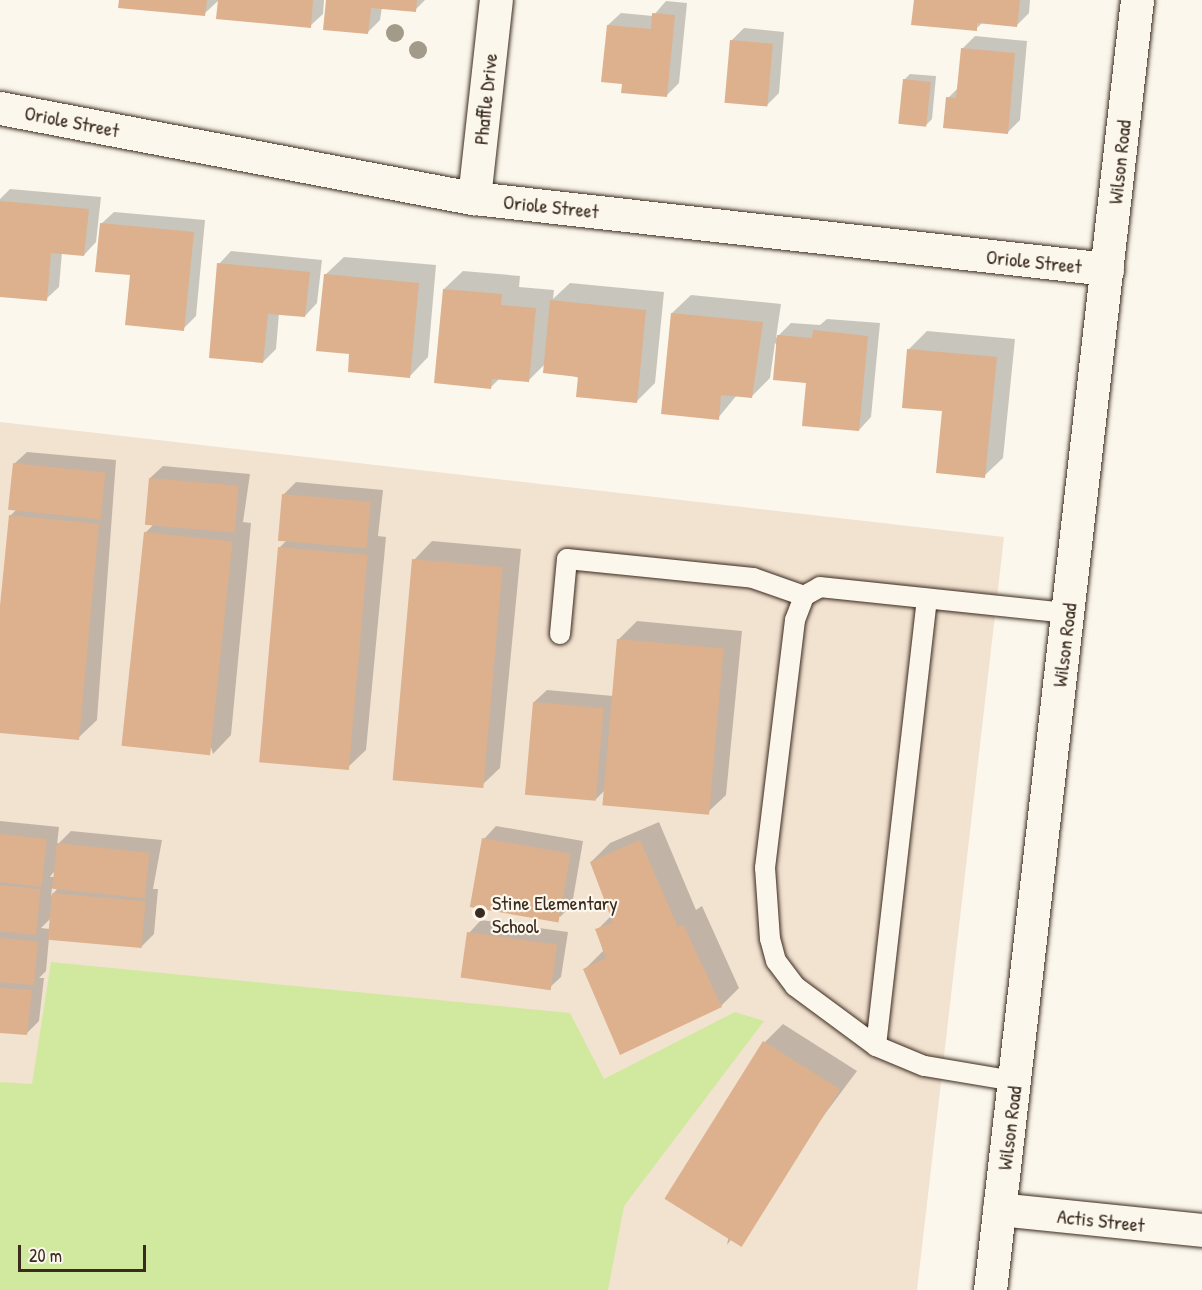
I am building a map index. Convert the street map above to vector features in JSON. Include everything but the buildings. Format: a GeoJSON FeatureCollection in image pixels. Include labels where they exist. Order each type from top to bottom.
{"type":"FeatureCollection","features":[{"type":"Feature","properties":{"kind":"street","name":"Phaffle Drive"},"geometry":{"type":"LineString","coordinates":[[474,198],[496,0]]}},
{"type":"Feature","properties":{"kind":"street","name":"Wilson Road"},"geometry":{"type":"LineString","coordinates":[[990,1290],[1137,0]]}},
{"type":"Feature","properties":{"kind":"street","name":"Oriole Street"},"geometry":{"type":"LineString","coordinates":[[0,108],[474,198],[1107,269]]}},
{"type":"Feature","properties":{"kind":"street","name":"Actis Street"},"geometry":{"type":"LineString","coordinates":[[999,1209],[1202,1230]]}},
{"type":"Feature","properties":{"kind":"lane"},"geometry":{"type":"LineString","coordinates":[[560,634],[567,559],[753,579],[804,596]]}},
{"type":"Feature","properties":{"kind":"lane"},"geometry":{"type":"LineString","coordinates":[[1014,1081],[924,1066],[876,1046],[795,986],[776,961],[770,939],[765,868],[795,620],[804,596],[820,587],[1068,613]]}},
{"type":"Feature","properties":{"kind":"lane"},"geometry":{"type":"LineString","coordinates":[[876,1046],[927,599]]}},
{"type":"Feature","properties":{"kind":"shaded area","name":"Stine Elementary School"},"geometry":{"type":"Polygon","coordinates":[[[0,422],[1004,537],[917,1290],[0,1290],[0,422]]]}},
{"type":"Feature","properties":{"kind":"green space"},"geometry":{"type":"Polygon","coordinates":[[[51,962],[570,1013],[604,1079],[735,1012],[764,1021],[624,1206],[608,1290],[0,1290],[0,1082],[32,1084],[51,962]]]}},
{"type":"Feature","properties":{"kind":"place","name":"Stine Elementary School"},"geometry":{"type":"Point","coordinates":[480,913]}}]}
